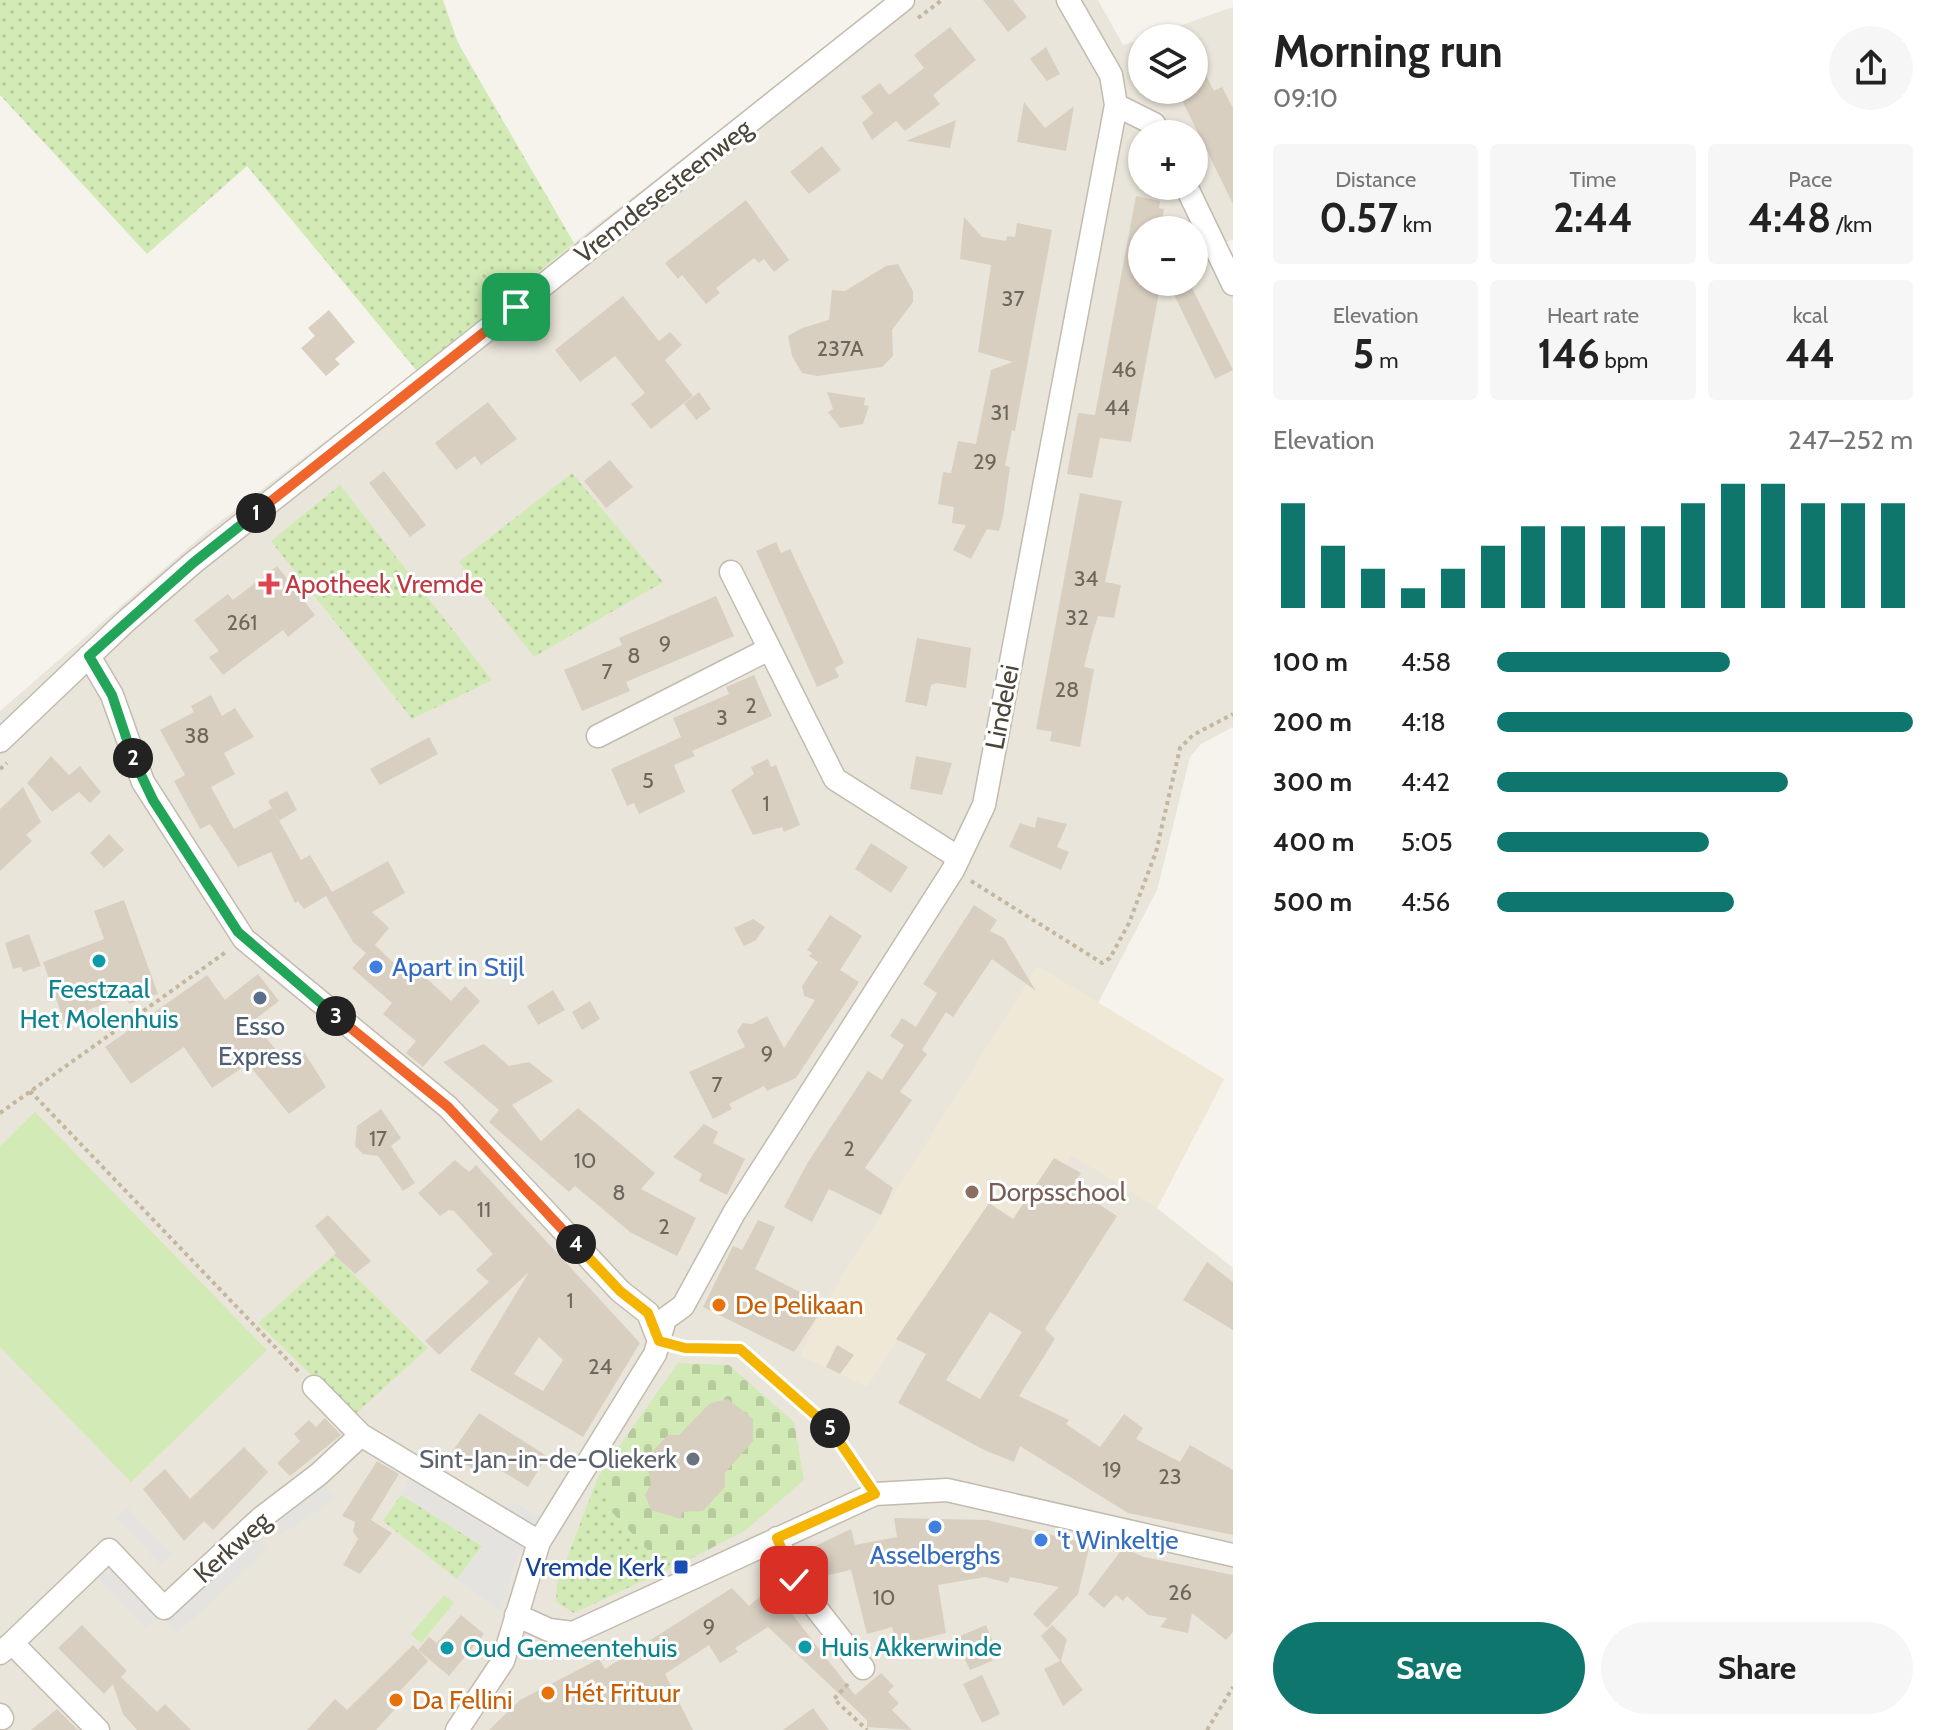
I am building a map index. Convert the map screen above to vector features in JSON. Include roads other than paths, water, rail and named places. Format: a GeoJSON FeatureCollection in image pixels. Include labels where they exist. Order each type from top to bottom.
{"type":"FeatureCollection","features":[{"type":"Feature","properties":{"kind":"street","name":"Vremdesesteenweg"},"geometry":{"type":"LineString","coordinates":[[6,750],[89,656],[193,563],[903,0]]}},
{"type":"Feature","properties":{"kind":"street","name":"Lindelei"},"geometry":{"type":"LineString","coordinates":[[457,1730],[503,1661],[539,1542],[655,1354],[665,1319],[683,1306],[734,1213],[956,864],[984,805],[1116,105],[1111,75],[1068,0]]}},
{"type":"Feature","properties":{"kind":"street"},"geometry":{"type":"LineString","coordinates":[[1116,105],[1146,120]]}},
{"type":"Feature","properties":{"kind":"street"},"geometry":{"type":"LineString","coordinates":[[1193,200],[1233,284]]}},
{"type":"Feature","properties":{"kind":"street"},"geometry":{"type":"LineString","coordinates":[[731,572],[835,779],[956,864]]}},
{"type":"Feature","properties":{"kind":"street"},"geometry":{"type":"LineString","coordinates":[[598,736],[769,649]]}},
{"type":"Feature","properties":{"kind":"street"},"geometry":{"type":"LineString","coordinates":[[89,656],[112,695],[143,782],[244,939],[448,1107],[620,1291],[648,1313],[659,1341]]}},
{"type":"Feature","properties":{"kind":"street"},"geometry":{"type":"LineString","coordinates":[[314,1387],[361,1435],[539,1542]]}},
{"type":"Feature","properties":{"kind":"street","name":"Kerkweg"},"geometry":{"type":"LineString","coordinates":[[6,1648],[109,1550],[164,1608],[260,1519],[319,1474],[361,1435]]}},
{"type":"Feature","properties":{"kind":"street"},"geometry":{"type":"LineString","coordinates":[[516,1615],[549,1630],[573,1633],[875,1494],[947,1490],[1233,1555]]}},
{"type":"Feature","properties":{"kind":"street"},"geometry":{"type":"LineString","coordinates":[[777,1538],[794,1580],[863,1668]]}},
{"type":"Feature","properties":{"kind":"street"},"geometry":{"type":"LineString","coordinates":[[6,1648],[98,1730]]}},
{"type":"Feature","properties":{"kind":"place","name":"Apotheek Vremde"},"geometry":{"type":"Point","coordinates":[269,584]}},
{"type":"Feature","properties":{"kind":"place","name":"Feestzaal Het Molenhuis"},"geometry":{"type":"Point","coordinates":[99,961]}},
{"type":"Feature","properties":{"kind":"place","name":"Apart in Stijl"},"geometry":{"type":"Point","coordinates":[376,967]}},
{"type":"Feature","properties":{"kind":"place","name":"Esso Express"},"geometry":{"type":"Point","coordinates":[260,998]}},
{"type":"Feature","properties":{"kind":"place","name":"Dorpsschool"},"geometry":{"type":"Point","coordinates":[972,1192]}},
{"type":"Feature","properties":{"kind":"place","name":"De Pelikaan"},"geometry":{"type":"Point","coordinates":[719,1305]}},
{"type":"Feature","properties":{"kind":"place","name":"Sint-Jan-in-de-Oliekerk"},"geometry":{"type":"Point","coordinates":[693,1459]}},
{"type":"Feature","properties":{"kind":"place","name":"Asselberghs"},"geometry":{"type":"Point","coordinates":[935,1527]}},
{"type":"Feature","properties":{"kind":"place","name":"'t Winkeltje"},"geometry":{"type":"Point","coordinates":[1041,1540]}},
{"type":"Feature","properties":{"kind":"place","name":"Vremde Kerk"},"geometry":{"type":"Point","coordinates":[681,1567]}},
{"type":"Feature","properties":{"kind":"place","name":"Huis Akkerwinde"},"geometry":{"type":"Point","coordinates":[805,1647]}},
{"type":"Feature","properties":{"kind":"place","name":"Oud Gemeentehuis"},"geometry":{"type":"Point","coordinates":[447,1648]}},
{"type":"Feature","properties":{"kind":"place","name":"Hét Frituur"},"geometry":{"type":"Point","coordinates":[548,1693]}},
{"type":"Feature","properties":{"kind":"place","name":"Da Fellini"},"geometry":{"type":"Point","coordinates":[396,1700]}}]}
